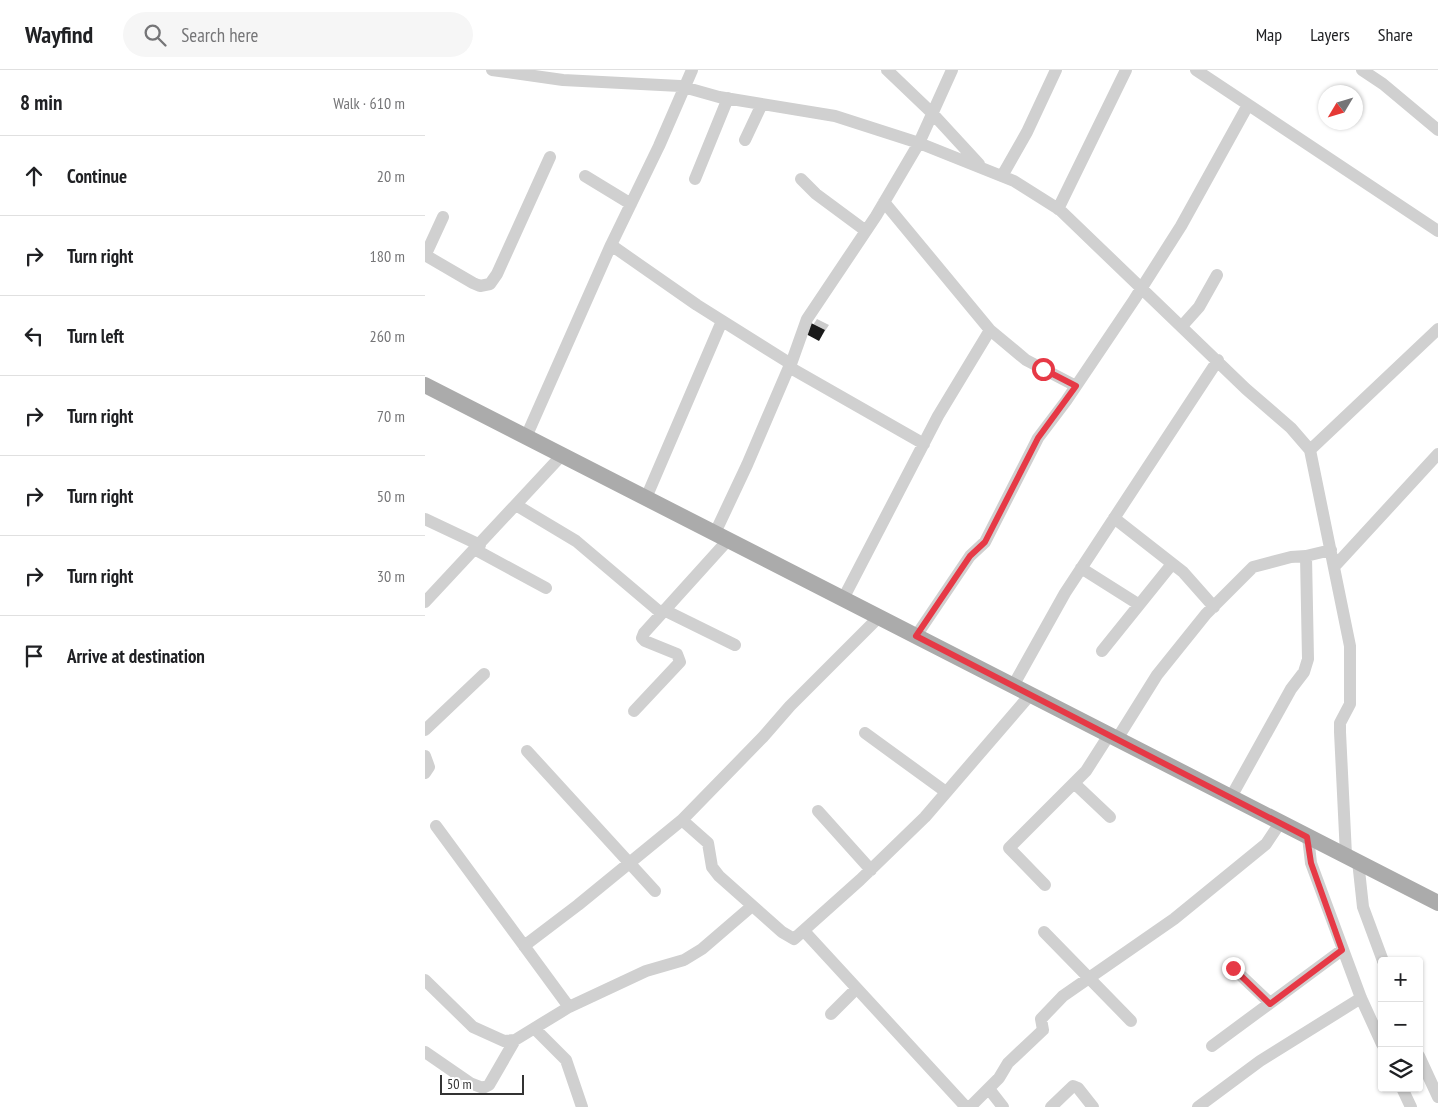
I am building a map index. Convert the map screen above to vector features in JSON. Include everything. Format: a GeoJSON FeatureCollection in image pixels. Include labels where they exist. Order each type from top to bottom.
{"type":"FeatureCollection","features":[{"type":"Feature","properties":{"kind":"main road"},"geometry":{"type":"LineString","coordinates":[[426,387],[1438,903]]}},
{"type":"Feature","properties":{"kind":"street"},"geometry":{"type":"LineString","coordinates":[[491,70],[563,80],[685,87],[728,98],[835,116],[919,143],[1023,185],[1058,209],[1218,360],[1246,389],[1291,428],[1310,450],[1351,658],[1349,704],[1340,723],[1340,732],[1352,858],[1363,907],[1382,957]]}},
{"type":"Feature","properties":{"kind":"street"},"geometry":{"type":"LineString","coordinates":[[527,437],[611,245],[692,70]]}},
{"type":"Feature","properties":{"kind":"street"},"geometry":{"type":"LineString","coordinates":[[887,70],[932,113],[983,168]]}},
{"type":"Feature","properties":{"kind":"street"},"geometry":{"type":"LineString","coordinates":[[634,711],[680,662],[677,654],[641,638],[721,537],[747,465],[790,365],[807,319],[866,231],[919,143],[952,70]]}},
{"type":"Feature","properties":{"kind":"street"},"geometry":{"type":"LineString","coordinates":[[1002,176],[1027,132],[1056,70]]}},
{"type":"Feature","properties":{"kind":"street"},"geometry":{"type":"LineString","coordinates":[[1058,209],[1126,70]]}},
{"type":"Feature","properties":{"kind":"street"},"geometry":{"type":"LineString","coordinates":[[1196,70],[1438,230]]}},
{"type":"Feature","properties":{"kind":"street"},"geometry":{"type":"LineString","coordinates":[[1362,70],[1383,84],[1438,130]]}},
{"type":"Feature","properties":{"kind":"street"},"geometry":{"type":"LineString","coordinates":[[695,179],[728,98]]}},
{"type":"Feature","properties":{"kind":"street"},"geometry":{"type":"LineString","coordinates":[[745,140],[763,104]]}},
{"type":"Feature","properties":{"kind":"street"},"geometry":{"type":"LineString","coordinates":[[916,636],[970,556],[985,542],[1038,438],[1076,386],[1181,226],[1248,105]]}},
{"type":"Feature","properties":{"kind":"street"},"geometry":{"type":"LineString","coordinates":[[443,217],[425,256],[473,283],[480,286],[490,284],[497,274],[550,157]]}},
{"type":"Feature","properties":{"kind":"street"},"geometry":{"type":"LineString","coordinates":[[585,176],[631,204]]}},
{"type":"Feature","properties":{"kind":"street"},"geometry":{"type":"LineString","coordinates":[[801,179],[816,194],[866,231]]}},
{"type":"Feature","properties":{"kind":"street"},"geometry":{"type":"LineString","coordinates":[[884,202],[990,330],[1026,360],[1076,386]]}},
{"type":"Feature","properties":{"kind":"street"},"geometry":{"type":"LineString","coordinates":[[611,245],[790,365],[923,444]]}},
{"type":"Feature","properties":{"kind":"street"},"geometry":{"type":"LineString","coordinates":[[1182,326],[1199,307],[1217,275]]}},
{"type":"Feature","properties":{"kind":"street"},"geometry":{"type":"LineString","coordinates":[[646,498],[722,321]]}},
{"type":"Feature","properties":{"kind":"street"},"geometry":{"type":"LineString","coordinates":[[1310,450],[1438,329]]}},
{"type":"Feature","properties":{"kind":"street"},"geometry":{"type":"LineString","coordinates":[[843,599],[923,444],[990,330]]}},
{"type":"Feature","properties":{"kind":"street"},"geometry":{"type":"LineString","coordinates":[[1013,686],[1081,568],[1218,360]]}},
{"type":"Feature","properties":{"kind":"street"},"geometry":{"type":"LineString","coordinates":[[1333,567],[1438,454]]}},
{"type":"Feature","properties":{"kind":"street"},"geometry":{"type":"LineString","coordinates":[[425,602],[562,455]]}},
{"type":"Feature","properties":{"kind":"street"},"geometry":{"type":"LineString","coordinates":[[516,505],[576,541],[662,611],[735,645]]}},
{"type":"Feature","properties":{"kind":"street"},"geometry":{"type":"LineString","coordinates":[[1113,518],[1183,572],[1214,607]]}},
{"type":"Feature","properties":{"kind":"street"},"geometry":{"type":"LineString","coordinates":[[425,519],[478,547],[546,588]]}},
{"type":"Feature","properties":{"kind":"street"},"geometry":{"type":"LineString","coordinates":[[1045,885],[1009,848],[1086,771],[1157,675],[1214,607],[1253,567],[1329,550]]}},
{"type":"Feature","properties":{"kind":"street"},"geometry":{"type":"LineString","coordinates":[[1231,797],[1291,689],[1304,672],[1308,659],[1309,554]]}},
{"type":"Feature","properties":{"kind":"street"},"geometry":{"type":"LineString","coordinates":[[1102,651],[1172,564]]}},
{"type":"Feature","properties":{"kind":"street"},"geometry":{"type":"LineString","coordinates":[[1081,568],[1138,604]]}},
{"type":"Feature","properties":{"kind":"street"},"geometry":{"type":"LineString","coordinates":[[524,946],[683,820],[763,737],[790,706],[879,618]]}},
{"type":"Feature","properties":{"kind":"street"},"geometry":{"type":"LineString","coordinates":[[425,730],[484,674]]}},
{"type":"Feature","properties":{"kind":"street"},"geometry":{"type":"LineString","coordinates":[[683,820],[708,843],[712,867],[715,872],[789,938],[794,939],[871,870],[925,817],[1030,695]]}},
{"type":"Feature","properties":{"kind":"street"},"geometry":{"type":"LineString","coordinates":[[865,733],[946,792]]}},
{"type":"Feature","properties":{"kind":"street"},"geometry":{"type":"LineString","coordinates":[[527,751],[629,864],[655,890]]}},
{"type":"Feature","properties":{"kind":"street"},"geometry":{"type":"LineString","coordinates":[[425,756],[429,767],[425,773]]}},
{"type":"Feature","properties":{"kind":"street"},"geometry":{"type":"LineString","coordinates":[[1074,783],[1110,817]]}},
{"type":"Feature","properties":{"kind":"street"},"geometry":{"type":"LineString","coordinates":[[818,811],[871,870]]}},
{"type":"Feature","properties":{"kind":"street"},"geometry":{"type":"LineString","coordinates":[[970,1107],[999,1078],[1008,1063],[1043,1030],[1041,1019],[1043,1015],[1063,996],[1182,912],[1266,844],[1280,822]]}},
{"type":"Feature","properties":{"kind":"street"},"geometry":{"type":"LineString","coordinates":[[436,826],[569,1007]]}},
{"type":"Feature","properties":{"kind":"street"},"geometry":{"type":"LineString","coordinates":[[1307,837],[1311,863],[1342,950],[1378,1035]]}},
{"type":"Feature","properties":{"kind":"street"},"geometry":{"type":"LineString","coordinates":[[425,980],[473,1027],[504,1041],[515,1040],[569,1007],[646,971],[684,960],[702,949],[752,906]]}},
{"type":"Feature","properties":{"kind":"street"},"geometry":{"type":"LineString","coordinates":[[804,931],[966,1107]]}},
{"type":"Feature","properties":{"kind":"street"},"geometry":{"type":"LineString","coordinates":[[1044,932],[1131,1021]]}},
{"type":"Feature","properties":{"kind":"street"},"geometry":{"type":"LineString","coordinates":[[1212,1046],[1342,950]]}},
{"type":"Feature","properties":{"kind":"street"},"geometry":{"type":"LineString","coordinates":[[1233,968],[1270,1004]]}},
{"type":"Feature","properties":{"kind":"street"},"geometry":{"type":"LineString","coordinates":[[831,1014],[856,989]]}},
{"type":"Feature","properties":{"kind":"street"},"geometry":{"type":"LineString","coordinates":[[1198,1107],[1260,1061],[1361,998]]}},
{"type":"Feature","properties":{"kind":"street"},"geometry":{"type":"LineString","coordinates":[[535,1029],[566,1060],[582,1107]]}},
{"type":"Feature","properties":{"kind":"street"},"geometry":{"type":"LineString","coordinates":[[425,1052],[470,1083],[483,1088],[489,1086],[515,1040]]}},
{"type":"Feature","properties":{"kind":"street"},"geometry":{"type":"LineString","coordinates":[[1423,1065],[1438,1097]]}},
{"type":"Feature","properties":{"kind":"street"},"geometry":{"type":"LineString","coordinates":[[1051,1107],[1073,1086],[1078,1088],[1093,1107]]}},
{"type":"Feature","properties":{"kind":"street"},"geometry":{"type":"LineString","coordinates":[[989,1089],[1003,1107]]}},
{"type":"Feature","properties":{"kind":"street"},"geometry":{"type":"LineString","coordinates":[[1405,1092],[1411,1107]]}},
{"type":"Feature","properties":{"kind":"building"},"geometry":{"type":"Polygon","coordinates":[[[811,323],[825,330],[819,341],[806,334],[811,323]]]}},
{"type":"Feature","properties":{"kind":"route"},"geometry":{"type":"LineString","coordinates":[[1043,369],[1076,386],[1038,438],[985,542],[970,556],[916,636],[1307,837],[1311,863],[1342,950],[1270,1004],[1233,968]]}}]}
